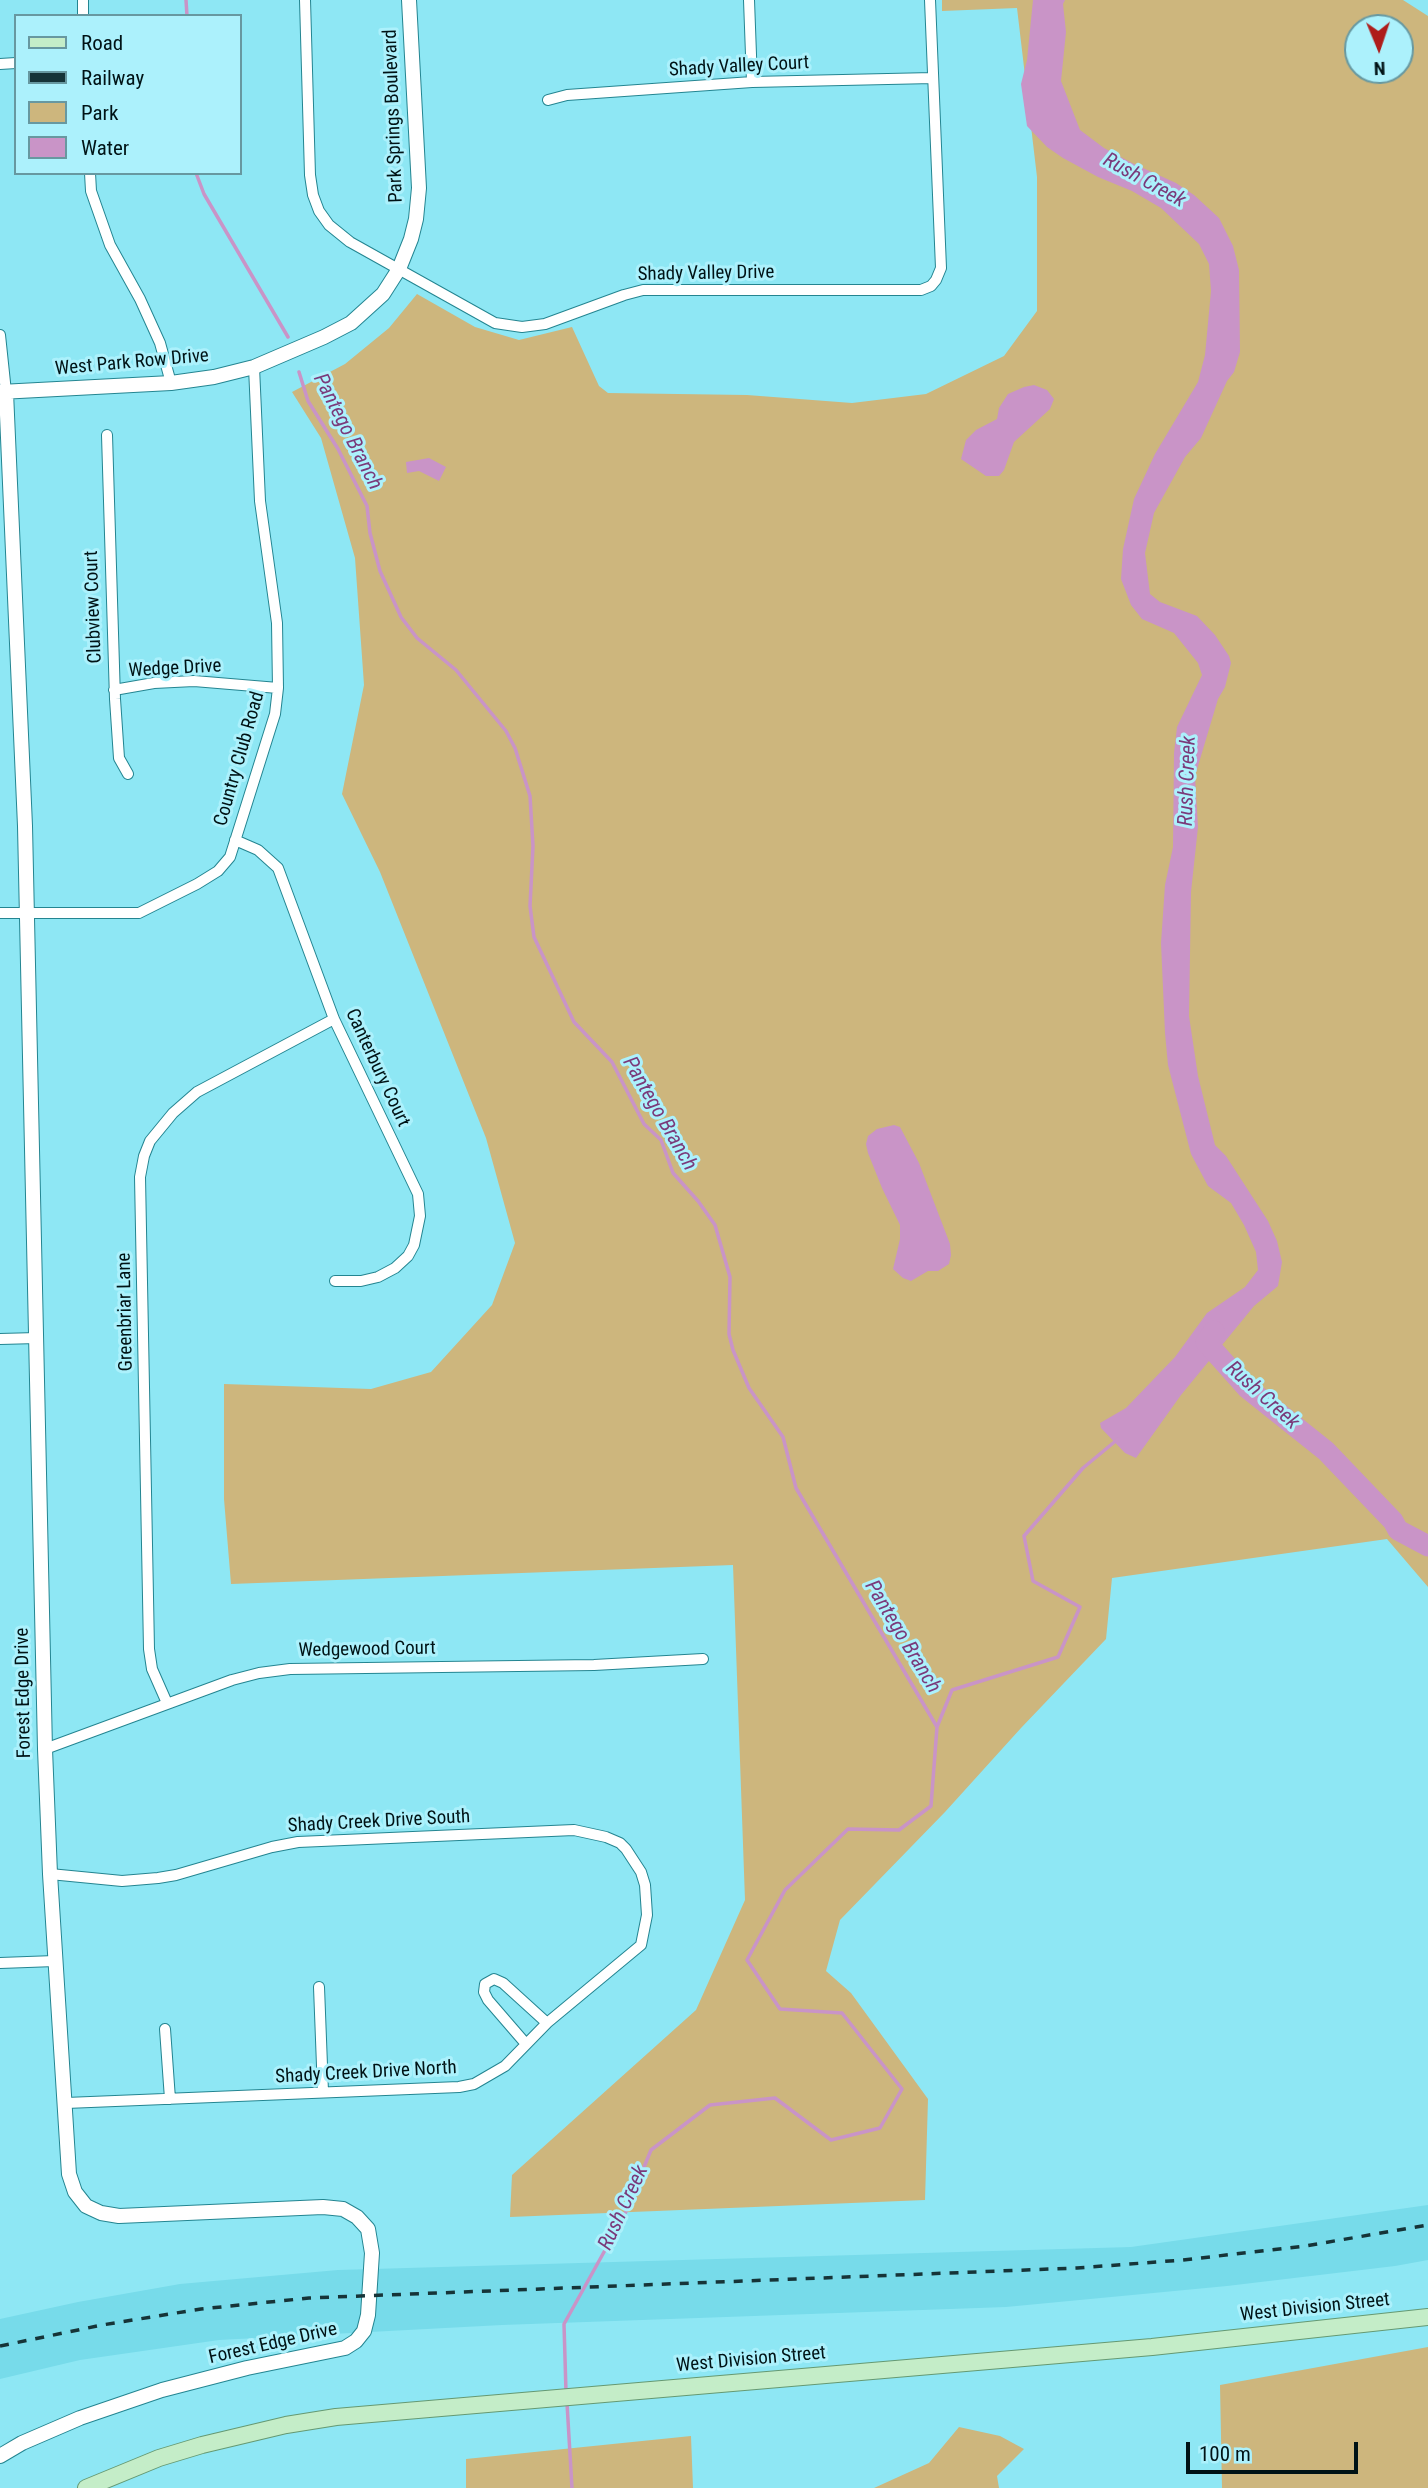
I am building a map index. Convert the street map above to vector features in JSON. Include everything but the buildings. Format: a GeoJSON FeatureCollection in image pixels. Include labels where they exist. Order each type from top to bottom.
{"type":"FeatureCollection","features":[{"type":"Feature","properties":{"kind":"main road","name":"West Division Street"},"geometry":{"type":"LineString","coordinates":[[86,2488],[159,2458],[216,2441],[336,2417],[1152,2347],[1428,2317]]}},
{"type":"Feature","properties":{"kind":"street","name":"Shady Valley Drive"},"geometry":{"type":"LineString","coordinates":[[305,0],[313,195],[319,211],[329,225],[350,242],[495,323],[522,327],[545,324],[643,290],[921,290],[936,280],[942,268],[930,0]]}},
{"type":"Feature","properties":{"kind":"street","name":"Park Springs Boulevard"},"geometry":{"type":"LineString","coordinates":[[399,269],[416,219],[419,188],[409,0]]}},
{"type":"Feature","properties":{"kind":"street"},"geometry":{"type":"LineString","coordinates":[[749,0],[752,82]]}},
{"type":"Feature","properties":{"kind":"street","name":"Shady Valley Court"},"geometry":{"type":"LineString","coordinates":[[548,100],[567,95],[752,82],[933,78]]}},
{"type":"Feature","properties":{"kind":"street"},"geometry":{"type":"LineString","coordinates":[[90,175],[91,191],[110,245],[160,343],[171,383]]}},
{"type":"Feature","properties":{"kind":"street","name":"West Park Row Drive"},"geometry":{"type":"LineString","coordinates":[[3,392],[171,383],[214,377],[254,367],[351,323],[383,294],[399,269]]}},
{"type":"Feature","properties":{"kind":"street"},"geometry":{"type":"LineString","coordinates":[[0,335],[3,392]]}},
{"type":"Feature","properties":{"kind":"street","name":"Country Club Road"},"geometry":{"type":"LineString","coordinates":[[0,913],[139,913],[218,871],[230,857],[275,714],[278,688],[277,623],[260,501],[254,367]]}},
{"type":"Feature","properties":{"kind":"street","name":"Forest Edge Drive"},"geometry":{"type":"LineString","coordinates":[[0,2456],[22,2443],[80,2418],[162,2390],[247,2368],[345,2348],[356,2341],[364,2331],[368,2315],[371,2241],[368,2229],[357,2217],[343,2210],[323,2207],[119,2216],[101,2213],[86,2206],[75,2192],[69,2174],[45,1749],[27,912],[3,392]]}},
{"type":"Feature","properties":{"kind":"street","name":"Clubview Court"},"geometry":{"type":"LineString","coordinates":[[107,435],[114,690],[119,758],[128,774]]}},
{"type":"Feature","properties":{"kind":"street","name":"Wedge Drive"},"geometry":{"type":"LineString","coordinates":[[114,690],[154,683],[194,681],[278,688]]}},
{"type":"Feature","properties":{"kind":"street","name":"Canterbury Court"},"geometry":{"type":"LineString","coordinates":[[235,840],[258,850],[278,868],[334,1019],[418,1194],[420,1204],[414,1245],[408,1256],[395,1268],[378,1277],[361,1281],[335,1281]]}},
{"type":"Feature","properties":{"kind":"street","name":"Greenbriar Lane"},"geometry":{"type":"LineString","coordinates":[[167,1703],[152,1669],[149,1649],[140,1177],[144,1156],[150,1141],[173,1113],[197,1092],[334,1019]]}},
{"type":"Feature","properties":{"kind":"street"},"geometry":{"type":"LineString","coordinates":[[0,1339],[37,1338]]}},
{"type":"Feature","properties":{"kind":"street","name":"Wedgewood Court"},"geometry":{"type":"LineString","coordinates":[[45,1749],[167,1703],[258,1673],[290,1669],[594,1665],[703,1659]]}},
{"type":"Feature","properties":{"kind":"street","name":"Shady Creek Drive South"},"geometry":{"type":"LineString","coordinates":[[50,1874],[122,1881],[158,1878],[298,1842],[373,1838],[574,1830],[606,1836],[626,1849]]}},
{"type":"Feature","properties":{"kind":"street","name":"Shady Creek Drive North"},"geometry":{"type":"LineString","coordinates":[[66,2103],[459,2087],[474,2084],[505,2066],[547,2022],[641,1945],[647,1915],[645,1885],[641,1872],[626,1849]]}},
{"type":"Feature","properties":{"kind":"street"},"geometry":{"type":"LineString","coordinates":[[0,1963],[55,1961]]}},
{"type":"Feature","properties":{"kind":"street"},"geometry":{"type":"LineString","coordinates":[[526,2044],[488,2000],[484,1992],[485,1984],[494,1979],[503,1983],[547,2022]]}},
{"type":"Feature","properties":{"kind":"street"},"geometry":{"type":"LineString","coordinates":[[319,1987],[323,2092]]}},
{"type":"Feature","properties":{"kind":"street"},"geometry":{"type":"LineString","coordinates":[[165,2029],[170,2098]]}},
{"type":"Feature","properties":{"kind":"shaded area"},"geometry":{"type":"Polygon","coordinates":[[[1428,2205],[1428,2260],[1395,2266],[1227,2286],[1006,2307],[502,2325],[219,2340],[80,2360],[0,2379],[0,2319],[180,2284],[338,2270],[1131,2247],[1428,2205]]]}},
{"type":"Feature","properties":{"kind":"green space"},"geometry":{"type":"Polygon","coordinates":[[[942,0],[1403,0],[1428,16],[1428,1587],[1387,1539],[1112,1578],[1106,1639],[840,1920],[826,1971],[851,1993],[928,2099],[925,2200],[510,2217],[512,2175],[696,2010],[745,1900],[733,1565],[231,1584],[224,1499],[224,1384],[371,1389],[431,1372],[492,1305],[515,1243],[486,1138],[380,872],[342,794],[364,685],[355,558],[321,438],[292,392],[345,364],[389,328],[417,294],[475,327],[519,340],[572,327],[599,386],[608,393],[747,395],[852,403],[926,394],[1004,356],[1037,311],[1037,177],[1017,8],[942,11],[942,0]]]}},
{"type":"Feature","properties":{"kind":"green space"},"geometry":{"type":"Polygon","coordinates":[[[1428,2347],[1428,2488],[1222,2488],[1220,2385],[1428,2347]]]}},
{"type":"Feature","properties":{"kind":"green space"},"geometry":{"type":"Polygon","coordinates":[[[959,2427],[1000,2436],[1024,2449],[997,2476],[999,2488],[874,2488],[929,2463],[959,2427]]]}},
{"type":"Feature","properties":{"kind":"green space"},"geometry":{"type":"Polygon","coordinates":[[[691,2436],[693,2488],[466,2488],[466,2459],[691,2436]]]}},
{"type":"Feature","properties":{"kind":"water"},"geometry":{"type":"Polygon","coordinates":[[[1033,0],[1065,0],[1063,4],[1066,32],[1061,81],[1080,130],[1104,148],[1176,183],[1194,195],[1219,218],[1233,246],[1239,270],[1240,352],[1234,372],[1227,381],[1201,438],[1185,457],[1154,513],[1145,553],[1150,594],[1160,602],[1197,616],[1215,635],[1231,663],[1195,776],[1198,827],[1191,892],[1189,1016],[1198,1076],[1215,1145],[1226,1156],[1268,1221],[1282,1262],[1278,1286],[1254,1306],[1181,1395],[1136,1458],[1125,1453],[1101,1428],[1100,1423],[1126,1408],[1175,1357],[1207,1313],[1245,1287],[1258,1270],[1256,1252],[1244,1225],[1231,1203],[1208,1186],[1191,1154],[1168,1065],[1161,943],[1165,885],[1173,847],[1174,753],[1177,727],[1202,675],[1198,663],[1174,633],[1142,619],[1131,605],[1121,579],[1123,549],[1134,499],[1155,454],[1198,382],[1205,355],[1211,291],[1209,264],[1199,244],[1161,208],[1063,158],[1047,147],[1027,126],[1021,84],[1027,60],[1033,0]]]}},
{"type":"Feature","properties":{"kind":"water"},"geometry":{"type":"Polygon","coordinates":[[[1034,385],[1047,390],[1054,399],[1050,409],[1014,442],[1004,470],[999,476],[986,476],[961,459],[966,440],[976,430],[997,419],[999,408],[1008,394],[1034,385]]]}},
{"type":"Feature","properties":{"kind":"water"},"geometry":{"type":"Polygon","coordinates":[[[429,458],[446,467],[439,481],[419,471],[407,473],[406,462],[429,458]]]}},
{"type":"Feature","properties":{"kind":"water"},"geometry":{"type":"Polygon","coordinates":[[[894,1125],[900,1127],[919,1163],[950,1244],[949,1264],[938,1271],[928,1271],[911,1281],[893,1269],[900,1239],[900,1225],[882,1188],[866,1144],[868,1136],[877,1129],[894,1125]]]}},
{"type":"Feature","properties":{"kind":"waterway","name":"Pantego Branch"},"geometry":{"type":"LineString","coordinates":[[186,0],[187,14]]}},
{"type":"Feature","properties":{"kind":"waterway","name":"Pantego Branch"},"geometry":{"type":"LineString","coordinates":[[197,175],[204,194],[288,337]]}},
{"type":"Feature","properties":{"kind":"waterway","name":"Pantego Branch"},"geometry":{"type":"LineString","coordinates":[[299,372],[308,401],[338,449],[367,506],[370,533],[380,571],[401,617],[417,638],[456,670],[506,731],[515,748],[530,796],[533,846],[530,906],[534,937],[574,1022],[612,1062],[644,1124],[661,1140],[673,1173],[715,1225],[730,1277],[729,1334],[749,1388],[783,1437],[796,1488],[937,1727]]}},
{"type":"Feature","properties":{"kind":"waterway","name":"Rush Creek"},"geometry":{"type":"LineString","coordinates":[[1214,1331],[1206,1342],[1247,1388],[1326,1451],[1393,1521],[1398,1530],[1428,1546]]}},
{"type":"Feature","properties":{"kind":"waterway","name":"Rush Creek"},"geometry":{"type":"LineString","coordinates":[[566,2392],[564,2324],[624,2216],[651,2150],[710,2105],[775,2098],[831,2140],[880,2128],[902,2089],[842,2013],[780,2009],[747,1960],[785,1890],[848,1829],[899,1830],[931,1806],[937,1727],[952,1690],[1058,1657],[1080,1607],[1033,1581],[1024,1536],[1083,1468],[1118,1439]]}},
{"type":"Feature","properties":{"kind":"waterway","name":"Rush Creek"},"geometry":{"type":"LineString","coordinates":[[567,2403],[572,2488]]}},
{"type":"Feature","properties":{"kind":"railway"},"geometry":{"type":"LineString","coordinates":[[0,2346],[102,2325],[201,2309],[309,2298],[1077,2268],[1183,2260],[1305,2246],[1428,2225]]}}]}
